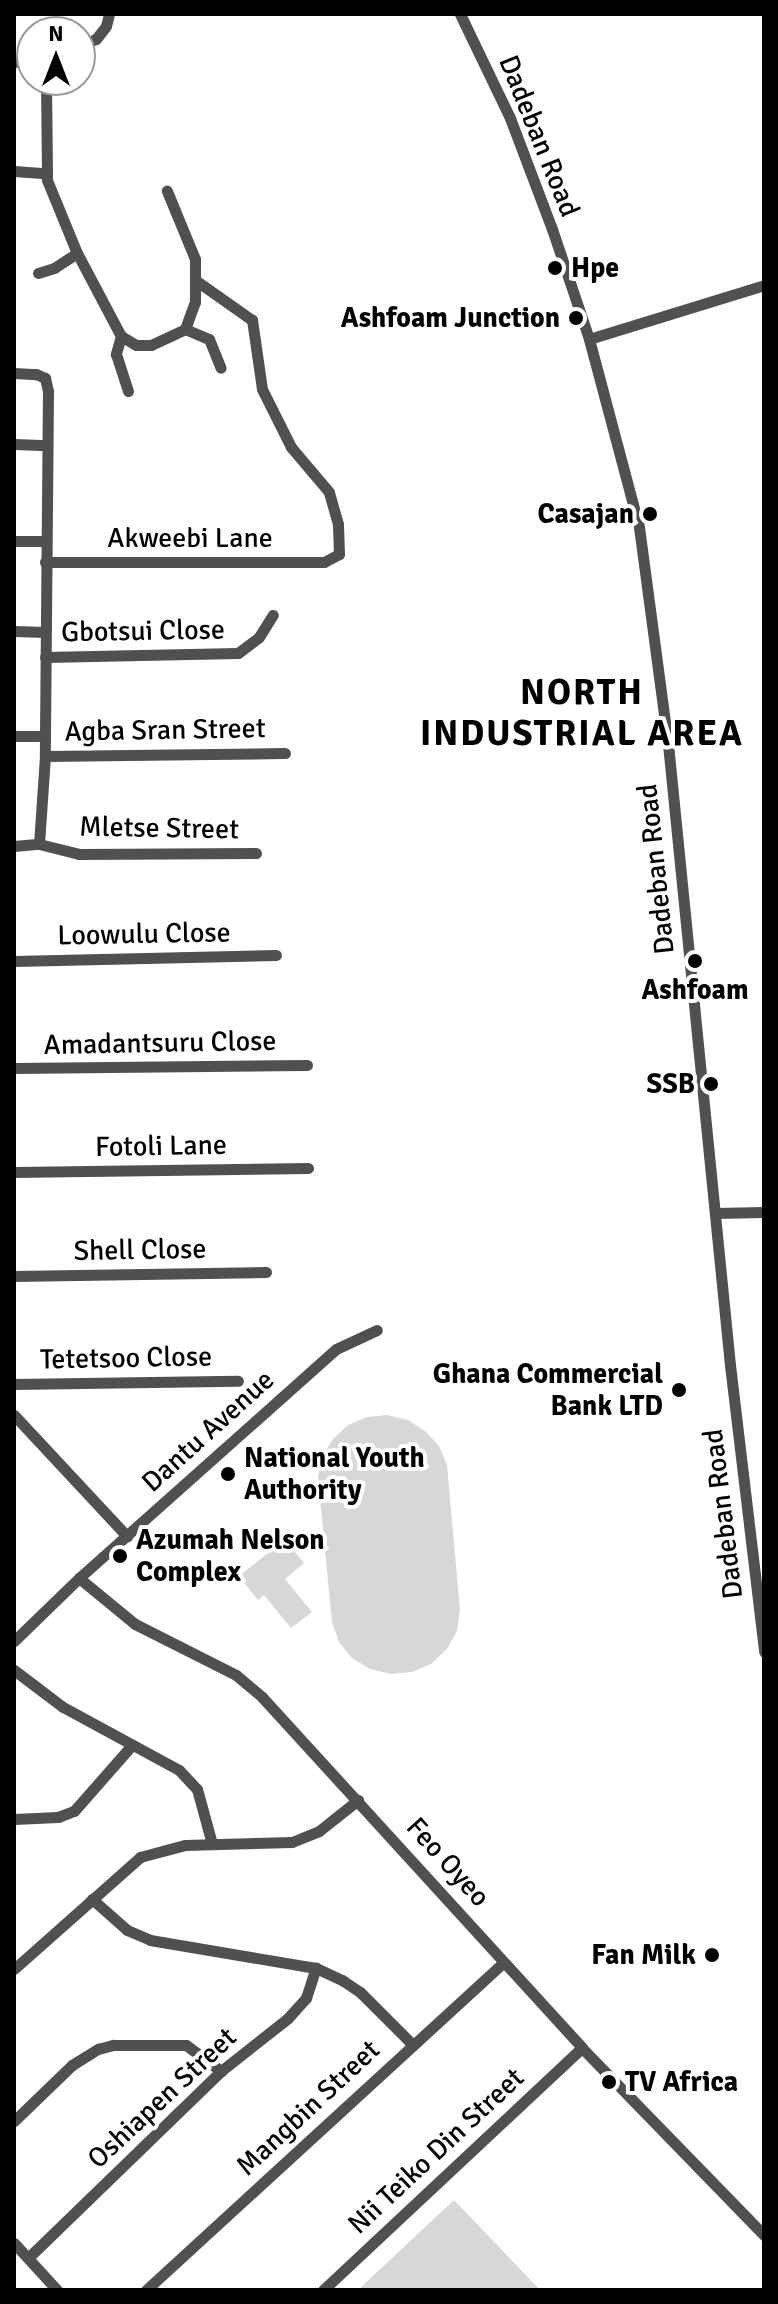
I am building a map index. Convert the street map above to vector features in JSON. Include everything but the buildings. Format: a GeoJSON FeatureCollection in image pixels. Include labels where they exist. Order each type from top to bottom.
{"type":"FeatureCollection","features":[{"type":"Feature","properties":{"kind":"street"},"geometry":{"type":"LineString","coordinates":[[96,39],[106,26],[109,14]]}},
{"type":"Feature","properties":{"kind":"street","name":"Dadeban Road"},"geometry":{"type":"LineString","coordinates":[[460,14],[510,118],[589,339],[639,527],[668,744],[715,1213],[764,1652]]}},
{"type":"Feature","properties":{"kind":"street"},"geometry":{"type":"LineString","coordinates":[[46,96],[45,173],[77,253],[121,336],[136,345],[151,345],[185,329],[195,302],[198,282],[188,237],[167,191]]}},
{"type":"Feature","properties":{"kind":"street"},"geometry":{"type":"LineString","coordinates":[[14,171],[45,173]]}},
{"type":"Feature","properties":{"kind":"street"},"geometry":{"type":"LineString","coordinates":[[38,273],[54,268],[77,253]]}},
{"type":"Feature","properties":{"kind":"street","name":"Akweebi Lane"},"geometry":{"type":"LineString","coordinates":[[45,562],[324,562],[335,559],[340,546],[329,492],[291,447],[269,404],[260,379],[260,355],[252,320],[198,282]]}},
{"type":"Feature","properties":{"kind":"street"},"geometry":{"type":"LineString","coordinates":[[589,339],[764,285]]}},
{"type":"Feature","properties":{"kind":"street"},"geometry":{"type":"LineString","coordinates":[[185,329],[209,339],[221,368]]}},
{"type":"Feature","properties":{"kind":"street"},"geometry":{"type":"LineString","coordinates":[[121,336],[116,354],[128,391]]}},
{"type":"Feature","properties":{"kind":"street"},"geometry":{"type":"LineString","coordinates":[[14,373],[36,374],[45,378],[48,391],[45,756],[39,844]]}},
{"type":"Feature","properties":{"kind":"street"},"geometry":{"type":"LineString","coordinates":[[14,444],[47,445]]}},
{"type":"Feature","properties":{"kind":"street"},"geometry":{"type":"LineString","coordinates":[[14,541],[45,541]]}},
{"type":"Feature","properties":{"kind":"street","name":"Gbotsui Close"},"geometry":{"type":"LineString","coordinates":[[45,657],[238,653],[259,637],[273,615]]}},
{"type":"Feature","properties":{"kind":"street"},"geometry":{"type":"LineString","coordinates":[[14,631],[45,632]]}},
{"type":"Feature","properties":{"kind":"street"},"geometry":{"type":"LineString","coordinates":[[14,736],[45,736]]}},
{"type":"Feature","properties":{"kind":"street","name":"Agba Sran Street"},"geometry":{"type":"LineString","coordinates":[[45,756],[285,753]]}},
{"type":"Feature","properties":{"kind":"street","name":"Mletse Street"},"geometry":{"type":"LineString","coordinates":[[14,846],[39,844],[79,854],[256,853]]}},
{"type":"Feature","properties":{"kind":"street","name":"Loowulu Close"},"geometry":{"type":"LineString","coordinates":[[14,961],[276,955]]}},
{"type":"Feature","properties":{"kind":"street","name":"Amadantsuru Close"},"geometry":{"type":"LineString","coordinates":[[14,1068],[307,1065]]}},
{"type":"Feature","properties":{"kind":"street","name":"Fotoli Lane"},"geometry":{"type":"LineString","coordinates":[[14,1172],[308,1168]]}},
{"type":"Feature","properties":{"kind":"street"},"geometry":{"type":"LineString","coordinates":[[715,1213],[764,1212]]}},
{"type":"Feature","properties":{"kind":"street","name":"Shell Close"},"geometry":{"type":"LineString","coordinates":[[14,1276],[266,1272]]}},
{"type":"Feature","properties":{"kind":"street","name":"Dantu Avenue"},"geometry":{"type":"LineString","coordinates":[[14,1641],[79,1578],[336,1349],[377,1330]]}},
{"type":"Feature","properties":{"kind":"street","name":"Tetetsoo Close"},"geometry":{"type":"LineString","coordinates":[[14,1384],[238,1381]]}},
{"type":"Feature","properties":{"kind":"street"},"geometry":{"type":"LineString","coordinates":[[14,1415],[127,1536]]}},
{"type":"Feature","properties":{"kind":"street","name":"Feo Oyeo"},"geometry":{"type":"LineString","coordinates":[[79,1578],[135,1624],[244,1681],[452,1901],[503,1963],[582,2048],[764,2235]]}},
{"type":"Feature","properties":{"kind":"street"},"geometry":{"type":"LineString","coordinates":[[14,1670],[63,1707],[168,1761],[197,1789],[212,1844]]}},
{"type":"Feature","properties":{"kind":"street"},"geometry":{"type":"LineString","coordinates":[[14,1819],[58,1817],[74,1811],[132,1745]]}},
{"type":"Feature","properties":{"kind":"street"},"geometry":{"type":"LineString","coordinates":[[14,1970],[140,1857],[185,1845],[292,1842],[319,1831],[358,1800]]}},
{"type":"Feature","properties":{"kind":"street"},"geometry":{"type":"LineString","coordinates":[[92,1899],[127,1930],[150,1940],[316,1968],[351,1985],[412,2044]]}},
{"type":"Feature","properties":{"kind":"street","name":"Mangbin Street"},"geometry":{"type":"LineString","coordinates":[[146,2290],[503,1963]]}},
{"type":"Feature","properties":{"kind":"street","name":"Oshiapen Street"},"geometry":{"type":"LineString","coordinates":[[29,2257],[221,2071],[297,2010],[306,1998],[316,1968]]}},
{"type":"Feature","properties":{"kind":"street"},"geometry":{"type":"LineString","coordinates":[[14,2121],[72,2065],[98,2049],[113,2045],[178,2043],[198,2052],[221,2071]]}},
{"type":"Feature","properties":{"kind":"street","name":"Nii Teiko Din Street"},"geometry":{"type":"LineString","coordinates":[[323,2290],[582,2048]]}},
{"type":"Feature","properties":{"kind":"street","name":"Feo Oyeo"},"geometry":{"type":"LineString","coordinates":[[749,2219],[764,2224]]}},
{"type":"Feature","properties":{"kind":"street"},"geometry":{"type":"LineString","coordinates":[[14,2243],[57,2290]]}},
{"type":"Feature","properties":{"kind":"shaded area"},"geometry":{"type":"Polygon","coordinates":[[[387,1415],[408,1420],[425,1431],[439,1446],[447,1465],[460,1610],[457,1631],[447,1649],[431,1664],[412,1672],[391,1674],[370,1669],[352,1658],[339,1642],[332,1622],[318,1477],[322,1457],[333,1439],[348,1425],[367,1417],[387,1415]]]}},
{"type":"Feature","properties":{"kind":"shaded area"},"geometry":{"type":"Polygon","coordinates":[[[285,1540],[304,1563],[285,1579],[312,1612],[291,1628],[264,1595],[258,1600],[239,1576],[285,1540]]]}},
{"type":"Feature","properties":{"kind":"shaded area"},"geometry":{"type":"Polygon","coordinates":[[[454,2200],[540,2290],[358,2290],[454,2200]]]}},
{"type":"Feature","properties":{"kind":"place","name":"Hpe"},"geometry":{"type":"Point","coordinates":[555,268]}},
{"type":"Feature","properties":{"kind":"place","name":"Ashfoam Junction"},"geometry":{"type":"Point","coordinates":[576,318]}},
{"type":"Feature","properties":{"kind":"place","name":"Casajan"},"geometry":{"type":"Point","coordinates":[650,514]}},
{"type":"Feature","properties":{"kind":"place","name":"Ashfoam"},"geometry":{"type":"Point","coordinates":[695,961]}},
{"type":"Feature","properties":{"kind":"place","name":"SSB"},"geometry":{"type":"Point","coordinates":[711,1084]}},
{"type":"Feature","properties":{"kind":"place","name":"Ghana Commercial Bank LTD"},"geometry":{"type":"Point","coordinates":[679,1390]}},
{"type":"Feature","properties":{"kind":"place","name":"National Youth Authority"},"geometry":{"type":"Point","coordinates":[228,1474]}},
{"type":"Feature","properties":{"kind":"place","name":"Azumah Nelson Complex"},"geometry":{"type":"Point","coordinates":[120,1556]}},
{"type":"Feature","properties":{"kind":"place","name":"Fan Milk"},"geometry":{"type":"Point","coordinates":[712,1955]}},
{"type":"Feature","properties":{"kind":"place","name":"TV Africa"},"geometry":{"type":"Point","coordinates":[609,2082]}},
{"type":"Feature","properties":{"kind":"district","name":"NORTH INDUSTRIAL AREA"},"geometry":{"type":"Point","coordinates":[582,712]}}]}
